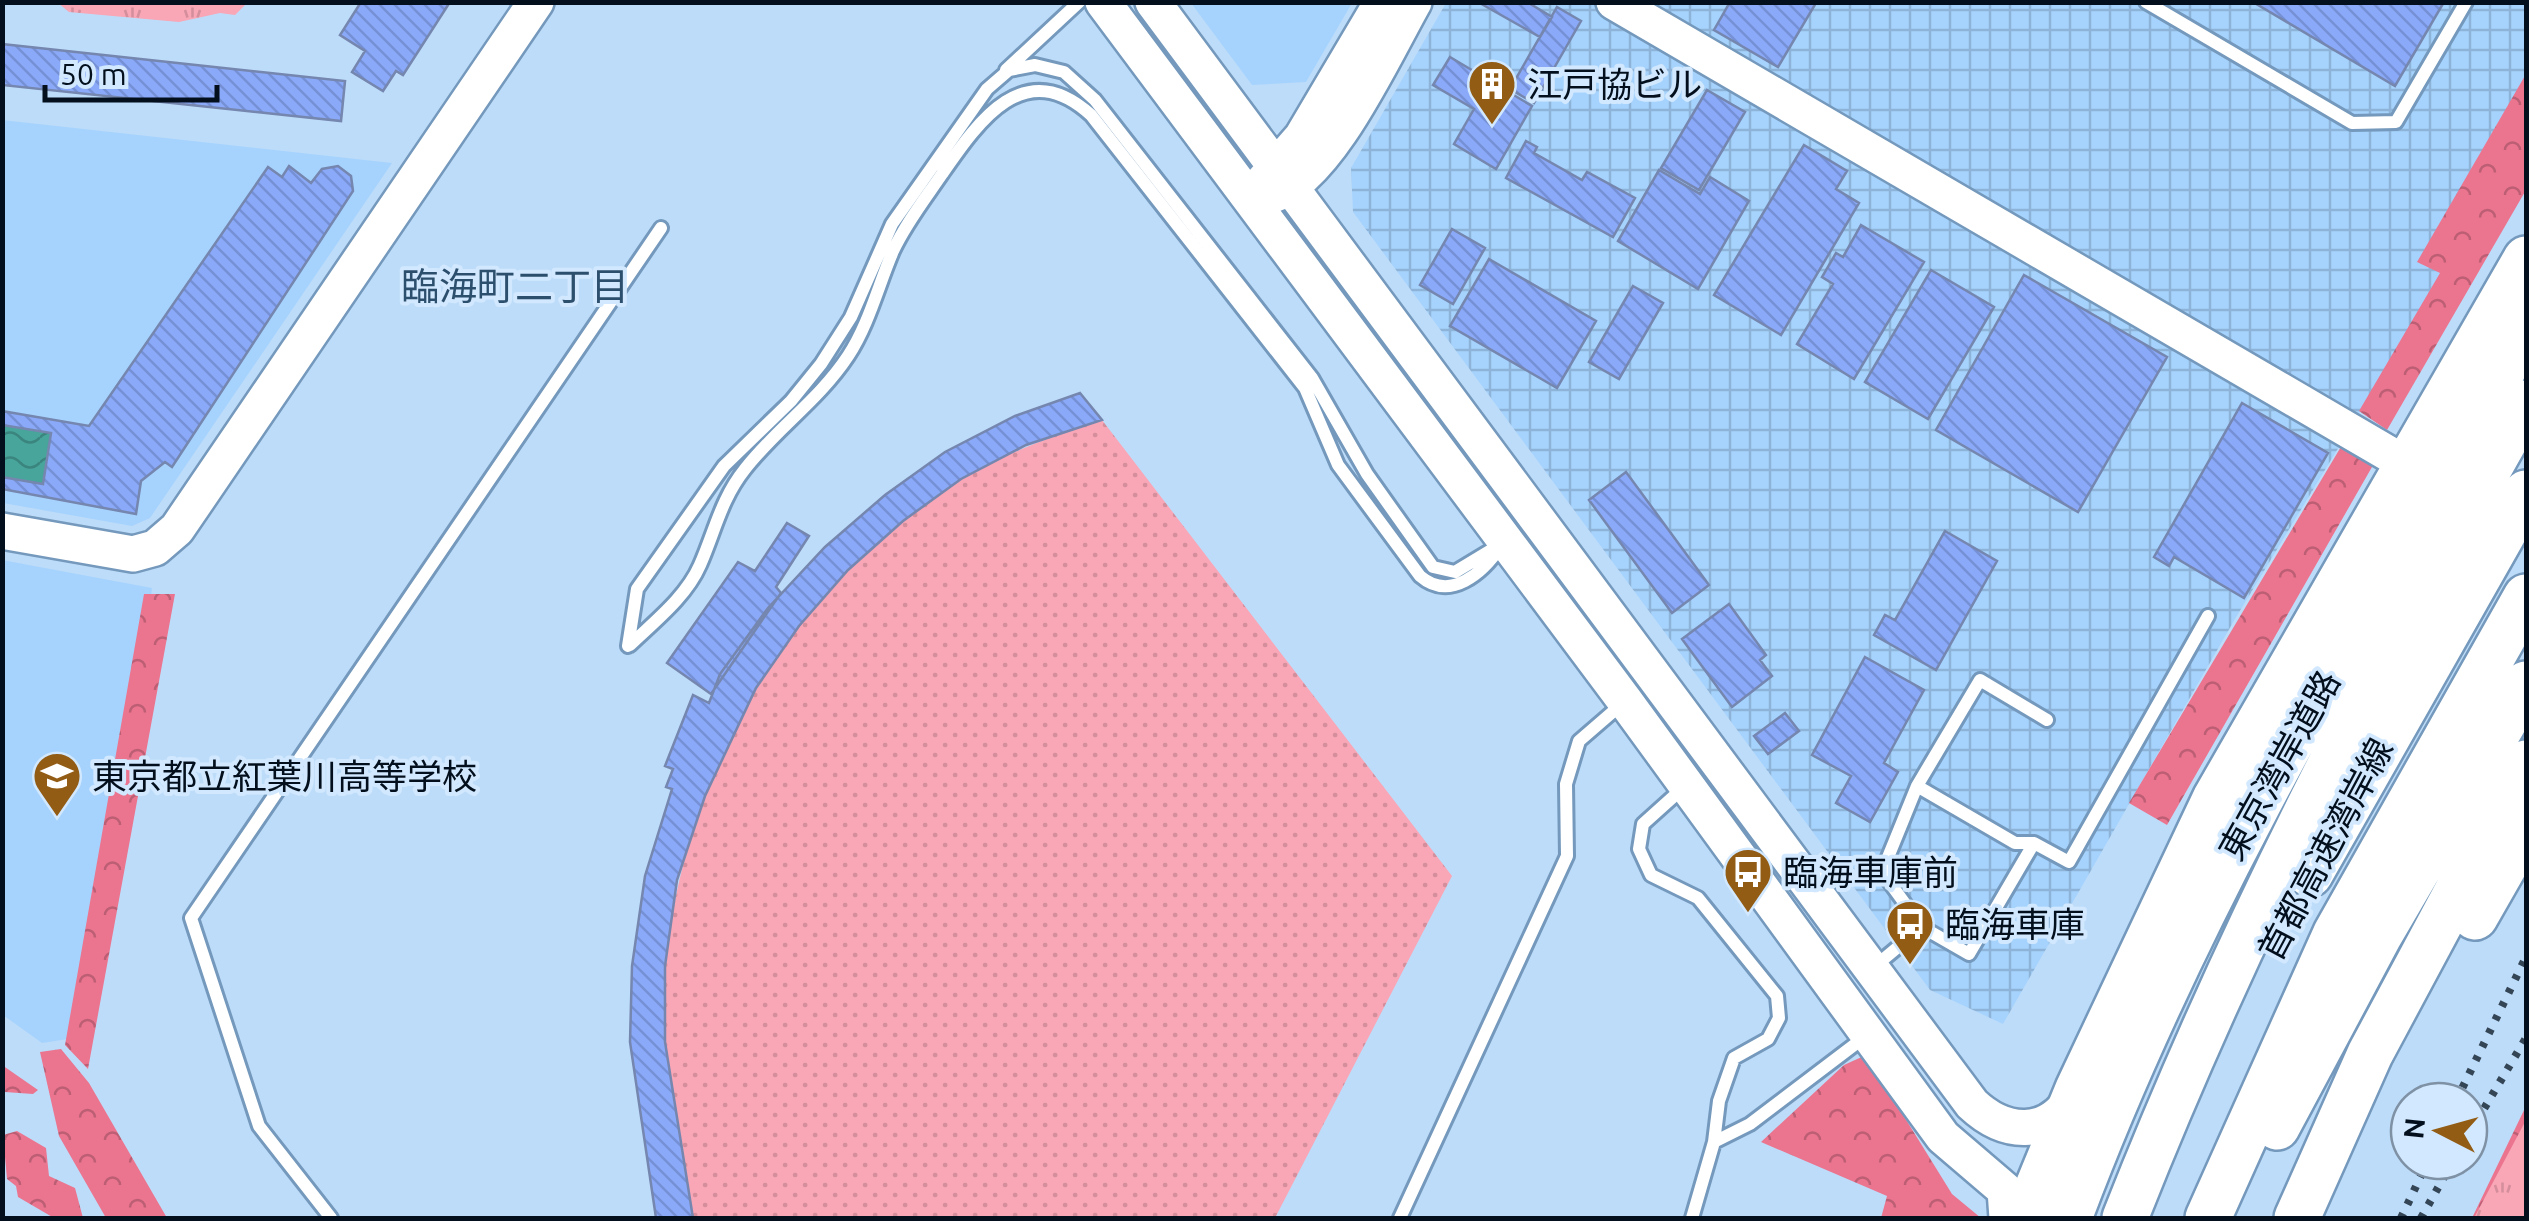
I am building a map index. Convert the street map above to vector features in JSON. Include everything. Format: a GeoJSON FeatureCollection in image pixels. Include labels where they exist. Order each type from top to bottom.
{"type":"FeatureCollection","features":[{"type":"Feature","properties":{"kind":"highway"},"geometry":{"type":"LineString","coordinates":[[2025,1218],[2094,1099],[2216,799],[2526,259]]}},
{"type":"Feature","properties":{"kind":"highway","name":"東京湾岸道路"},"geometry":{"type":"LineString","coordinates":[[2069,1218],[2094,1099],[2246,820],[2526,330]]}},
{"type":"Feature","properties":{"kind":"highway"},"geometry":{"type":"LineString","coordinates":[[2124,1218],[2248,935],[2361,702],[2526,403]]}},
{"type":"Feature","properties":{"kind":"highway","name":"首都高速湾岸線"},"geometry":{"type":"LineString","coordinates":[[2151,1218],[2272,948],[2334,828],[2526,494]]}},
{"type":"Feature","properties":{"kind":"highway","name":"首都高速湾岸線"},"geometry":{"type":"LineString","coordinates":[[2208,1218],[2336,933],[2526,597]]}},
{"type":"Feature","properties":{"kind":"highway"},"geometry":{"type":"LineString","coordinates":[[2227,1218],[2379,936],[2526,684]]}},
{"type":"Feature","properties":{"kind":"highway"},"geometry":{"type":"LineString","coordinates":[[2169,1172],[2186,1112],[2348,750],[2361,702]]}},
{"type":"Feature","properties":{"kind":"highway"},"geometry":{"type":"LineString","coordinates":[[2297,1218],[2318,1166],[2429,938],[2526,762]]}},
{"type":"Feature","properties":{"kind":"highway"},"geometry":{"type":"LineString","coordinates":[[2330,1218],[2434,991],[2526,828]]}},
{"type":"Feature","properties":{"kind":"highway"},"geometry":{"type":"LineString","coordinates":[[2238,1218],[2268,1145]]}},
{"type":"Feature","properties":{"kind":"street"},"geometry":{"type":"LineString","coordinates":[[2,532],[133,554],[155,548],[177,529],[536,2]]}},
{"type":"Feature","properties":{"kind":"street"},"geometry":{"type":"LineString","coordinates":[[1103,2],[1248,202],[1625,702],[1943,1138],[2005,1190],[2007,1218]]}},
{"type":"Feature","properties":{"kind":"street"},"geometry":{"type":"LineString","coordinates":[[1153,2],[1972,1104],[1998,1125],[2028,1129],[2094,1099]]}},
{"type":"Feature","properties":{"kind":"street"},"geometry":{"type":"LineString","coordinates":[[1284,177],[1302,137],[1382,2]]}},
{"type":"Feature","properties":{"kind":"street"},"geometry":{"type":"LineString","coordinates":[[1248,202],[1284,177],[1322,160],[1414,2]]}},
{"type":"Feature","properties":{"kind":"street"},"geometry":{"type":"LineString","coordinates":[[1614,2],[2408,464]]}},
{"type":"Feature","properties":{"kind":"street"},"geometry":{"type":"LineString","coordinates":[[1504,543],[1534,515]]}},
{"type":"Feature","properties":{"kind":"street"},"geometry":{"type":"LineString","coordinates":[[1838,994],[1871,969]]}},
{"type":"Feature","properties":{"kind":"street"},"geometry":{"type":"LineString","coordinates":[[1874,1044],[1916,1028]]}},
{"type":"Feature","properties":{"kind":"lane"},"geometry":{"type":"LineString","coordinates":[[1079,2],[997,79],[892,224],[856,308],[820,364],[791,400],[724,466],[637,590],[628,646],[674,603],[699,568],[716,513],[744,470],[810,405],[848,356],[904,231],[977,124],[1002,102],[1034,92],[1064,97],[1091,114],[1305,388],[1338,465],[1420,576],[1436,587],[1456,586],[1489,564],[1504,543]]}},
{"type":"Feature","properties":{"kind":"lane"},"geometry":{"type":"LineString","coordinates":[[2146,2],[2352,123],[2396,122],[2466,2]]}},
{"type":"Feature","properties":{"kind":"lane"},"geometry":{"type":"LineString","coordinates":[[997,79],[1009,70],[1035,65],[1064,72],[1080,83],[1312,378],[1366,474],[1434,568],[1450,574],[1504,543]]}},
{"type":"Feature","properties":{"kind":"lane"},"geometry":{"type":"LineString","coordinates":[[331,1218],[259,1126],[191,918],[661,228]]}},
{"type":"Feature","properties":{"kind":"lane"},"geometry":{"type":"LineString","coordinates":[[1917,786],[2015,843],[2034,843],[2069,862],[2208,616]]}},
{"type":"Feature","properties":{"kind":"lane"},"geometry":{"type":"LineString","coordinates":[[2034,843],[1970,954],[1922,927],[1882,872],[1917,786],[1980,680],[2047,720]]}},
{"type":"Feature","properties":{"kind":"lane"},"geometry":{"type":"LineString","coordinates":[[1400,1218],[1567,856],[1566,784],[1580,741],[1625,702]]}},
{"type":"Feature","properties":{"kind":"lane"},"geometry":{"type":"LineString","coordinates":[[1686,785],[1643,824],[1640,849],[1652,875],[1698,898],[1778,996],[1780,1018],[1768,1039],[1734,1058],[1692,1218]]}},
{"type":"Feature","properties":{"kind":"lane"},"geometry":{"type":"LineString","coordinates":[[1871,969],[1922,927]]}},
{"type":"Feature","properties":{"kind":"lane"},"geometry":{"type":"LineString","coordinates":[[1714,1142],[1750,1124],[1874,1044]]}},
{"type":"Feature","properties":{"kind":"shaded area"},"geometry":{"type":"Polygon","coordinates":[[[1191,3],[1352,3],[1306,82],[1252,85],[1191,3]]]}},
{"type":"Feature","properties":{"kind":"shaded area"},"geometry":{"type":"Polygon","coordinates":[[[1446,3],[2526,3],[2526,137],[2235,619],[2003,1024],[1930,990],[1353,212],[1351,168],[1446,3]]]}},
{"type":"Feature","properties":{"kind":"shaded area"},"geometry":{"type":"Polygon","coordinates":[[[2,120],[392,163],[150,518],[132,526],[3,503],[2,120]]]}},
{"type":"Feature","properties":{"kind":"shaded area","name":"東京都立紅葉川高等学校"},"geometry":{"type":"Polygon","coordinates":[[[2,560],[152,588],[143,659],[68,1039],[42,1043],[3,1015],[2,560]]]}},
{"type":"Feature","properties":{"kind":"green space"},"geometry":{"type":"Polygon","coordinates":[[[58,3],[247,3],[235,15],[220,13],[179,22],[69,12],[58,3]]]}},
{"type":"Feature","properties":{"kind":"green space"},"geometry":{"type":"Polygon","coordinates":[[[2526,74],[2526,190],[2387,430],[2359,411],[2440,273],[2417,262],[2526,74]]]}},
{"type":"Feature","properties":{"kind":"green space"},"geometry":{"type":"Polygon","coordinates":[[[1102,420],[1452,876],[1275,1218],[693,1218],[667,1060],[666,964],[677,892],[696,821],[723,752],[758,686],[800,624],[849,568],[903,519],[997,460],[1102,420]]]}},
{"type":"Feature","properties":{"kind":"green space"},"geometry":{"type":"Polygon","coordinates":[[[2345,440],[2376,460],[2167,825],[2129,803],[2345,440]]]}},
{"type":"Feature","properties":{"kind":"green space"},"geometry":{"type":"Polygon","coordinates":[[[144,594],[175,594],[88,1069],[65,1045],[144,594]]]}},
{"type":"Feature","properties":{"kind":"green space"},"geometry":{"type":"Polygon","coordinates":[[[61,1049],[89,1083],[167,1218],[106,1218],[59,1136],[40,1052],[61,1049]]]}},
{"type":"Feature","properties":{"kind":"green space"},"geometry":{"type":"Polygon","coordinates":[[[1866,1055],[1952,1194],[1981,1218],[1881,1218],[1887,1196],[1761,1142],[1844,1065],[1866,1055]]]}},
{"type":"Feature","properties":{"kind":"green space"},"geometry":{"type":"Polygon","coordinates":[[[2,1065],[38,1090],[33,1094],[5,1092],[2,1065]]]}},
{"type":"Feature","properties":{"kind":"green space"},"geometry":{"type":"Polygon","coordinates":[[[2526,1106],[2526,1190],[2511,1218],[2472,1218],[2526,1106]]]}},
{"type":"Feature","properties":{"kind":"green space"},"geometry":{"type":"Polygon","coordinates":[[[2526,1120],[2526,1218],[2474,1218],[2526,1120]]]}},
{"type":"Feature","properties":{"kind":"green space"},"geometry":{"type":"Polygon","coordinates":[[[17,1131],[46,1148],[49,1176],[75,1188],[83,1218],[54,1218],[18,1197],[16,1186],[7,1179],[3,1135],[17,1131]]]}},
{"type":"Feature","properties":{"kind":"water"},"geometry":{"type":"Polygon","coordinates":[[[2,425],[51,433],[43,484],[3,477],[2,425]]]}},
{"type":"Feature","properties":{"kind":"building"},"geometry":{"type":"Polygon","coordinates":[[[361,2],[450,2],[403,75],[396,71],[383,91],[352,72],[365,51],[340,35],[361,2]]]}},
{"type":"Feature","properties":{"kind":"building"},"geometry":{"type":"Polygon","coordinates":[[[1478,2],[1527,2],[1552,17],[1540,37],[1478,2]]]}},
{"type":"Feature","properties":{"kind":"building"},"geometry":{"type":"Polygon","coordinates":[[[1730,2],[1816,3],[1778,67],[1714,30],[1730,2]]]}},
{"type":"Feature","properties":{"kind":"building"},"geometry":{"type":"Polygon","coordinates":[[[2253,2],[2444,2],[2395,86],[2253,2]]]}},
{"type":"Feature","properties":{"kind":"building"},"geometry":{"type":"Polygon","coordinates":[[[1557,7],[1581,21],[1534,103],[1510,89],[1557,7]]]}},
{"type":"Feature","properties":{"kind":"building"},"geometry":{"type":"Polygon","coordinates":[[[2,44],[345,81],[341,121],[2,85],[2,44]]]}},
{"type":"Feature","properties":{"kind":"building","name":"江戸協ビル"},"geometry":{"type":"Polygon","coordinates":[[[1450,57],[1532,106],[1496,169],[1454,144],[1474,109],[1433,85],[1450,57]]]}},
{"type":"Feature","properties":{"kind":"building"},"geometry":{"type":"Polygon","coordinates":[[[1707,90],[1745,112],[1699,190],[1661,168],[1707,90]]]}},
{"type":"Feature","properties":{"kind":"building"},"geometry":{"type":"Polygon","coordinates":[[[1526,141],[1537,147],[1534,153],[1582,180],[1587,172],[1635,198],[1613,237],[1506,178],[1526,141]]]}},
{"type":"Feature","properties":{"kind":"building"},"geometry":{"type":"Polygon","coordinates":[[[1804,145],[1847,171],[1836,189],[1859,203],[1781,335],[1714,295],[1804,145]]]}},
{"type":"Feature","properties":{"kind":"building"},"geometry":{"type":"Polygon","coordinates":[[[289,166],[311,183],[322,169],[338,166],[351,176],[353,191],[172,467],[165,462],[141,481],[136,514],[2,489],[2,477],[43,484],[51,433],[2,425],[2,411],[89,426],[268,167],[282,177],[289,166]]]}},
{"type":"Feature","properties":{"kind":"building"},"geometry":{"type":"Polygon","coordinates":[[[1659,170],[1700,194],[1710,177],[1749,201],[1698,289],[1618,241],[1659,170]]]}},
{"type":"Feature","properties":{"kind":"building"},"geometry":{"type":"Polygon","coordinates":[[[1861,225],[1924,262],[1854,379],[1797,344],[1833,284],[1822,277],[1836,253],[1843,257],[1861,225]]]}},
{"type":"Feature","properties":{"kind":"building"},"geometry":{"type":"Polygon","coordinates":[[[1452,229],[1485,248],[1453,304],[1420,285],[1452,229]]]}},
{"type":"Feature","properties":{"kind":"building"},"geometry":{"type":"Polygon","coordinates":[[[1489,259],[1596,321],[1557,388],[1450,326],[1489,259]]]}},
{"type":"Feature","properties":{"kind":"building"},"geometry":{"type":"Polygon","coordinates":[[[1931,270],[1994,307],[1928,419],[1865,382],[1931,270]]]}},
{"type":"Feature","properties":{"kind":"building"},"geometry":{"type":"Polygon","coordinates":[[[2024,275],[2167,357],[2078,512],[1936,430],[2024,275]]]}},
{"type":"Feature","properties":{"kind":"building"},"geometry":{"type":"Polygon","coordinates":[[[1633,286],[1663,303],[1619,379],[1589,362],[1633,286]]]}},
{"type":"Feature","properties":{"kind":"building"},"geometry":{"type":"Polygon","coordinates":[[[1080,393],[1102,420],[1026,445],[961,479],[903,521],[848,570],[799,626],[756,688],[705,796],[677,880],[665,966],[665,1042],[693,1218],[656,1218],[630,1042],[632,966],[645,876],[672,789],[666,787],[673,769],[665,766],[693,695],[709,703],[720,674],[768,608],[825,547],[885,495],[945,452],[1015,416],[1080,393]]]}},
{"type":"Feature","properties":{"kind":"building"},"geometry":{"type":"Polygon","coordinates":[[[2242,403],[2328,453],[2244,598],[2174,557],[2169,566],[2154,557],[2242,403]]]}},
{"type":"Feature","properties":{"kind":"building"},"geometry":{"type":"Polygon","coordinates":[[[1626,472],[1709,585],[1672,613],[1589,500],[1626,472]]]}},
{"type":"Feature","properties":{"kind":"building"},"geometry":{"type":"Polygon","coordinates":[[[787,523],[809,536],[776,587],[781,593],[711,694],[667,663],[738,562],[755,571],[787,523]]]}},
{"type":"Feature","properties":{"kind":"building"},"geometry":{"type":"Polygon","coordinates":[[[1945,531],[1997,561],[1936,670],[1874,635],[1885,615],[1895,620],[1945,531]]]}},
{"type":"Feature","properties":{"kind":"building"},"geometry":{"type":"Polygon","coordinates":[[[1729,604],[1766,655],[1760,660],[1772,676],[1732,707],[1682,639],[1729,604]]]}},
{"type":"Feature","properties":{"kind":"building"},"geometry":{"type":"Polygon","coordinates":[[[1865,657],[1924,690],[1884,763],[1898,772],[1870,822],[1836,803],[1851,776],[1812,755],[1865,657]]]}},
{"type":"Feature","properties":{"kind":"building"},"geometry":{"type":"Polygon","coordinates":[[[1785,713],[1799,731],[1768,754],[1754,736],[1785,713]]]}},
{"type":"Feature","properties":{"kind":"railway"},"geometry":{"type":"LineString","coordinates":[[2466,1081],[2526,957]]}},
{"type":"Feature","properties":{"kind":"railway"},"geometry":{"type":"LineString","coordinates":[[2489,1100],[2526,1038]]}},
{"type":"Feature","properties":{"kind":"railway"},"geometry":{"type":"LineString","coordinates":[[2401,1218],[2419,1181]]}},
{"type":"Feature","properties":{"kind":"railway"},"geometry":{"type":"LineString","coordinates":[[2421,1218],[2442,1181]]}},
{"type":"Feature","properties":{"kind":"place","name":"江戸協ビル"},"geometry":{"type":"Point","coordinates":[1492,126]}},
{"type":"Feature","properties":{"kind":"place","name":"東京都立紅葉川高等学校"},"geometry":{"type":"Point","coordinates":[57,818]}},
{"type":"Feature","properties":{"kind":"place","name":"臨海車庫前"},"geometry":{"type":"Point","coordinates":[1748,914]}},
{"type":"Feature","properties":{"kind":"place","name":"臨海車庫"},"geometry":{"type":"Point","coordinates":[1910,966]}},
{"type":"Feature","properties":{"kind":"district","name":"臨海町二丁目"},"geometry":{"type":"Point","coordinates":[515,286]}}]}
